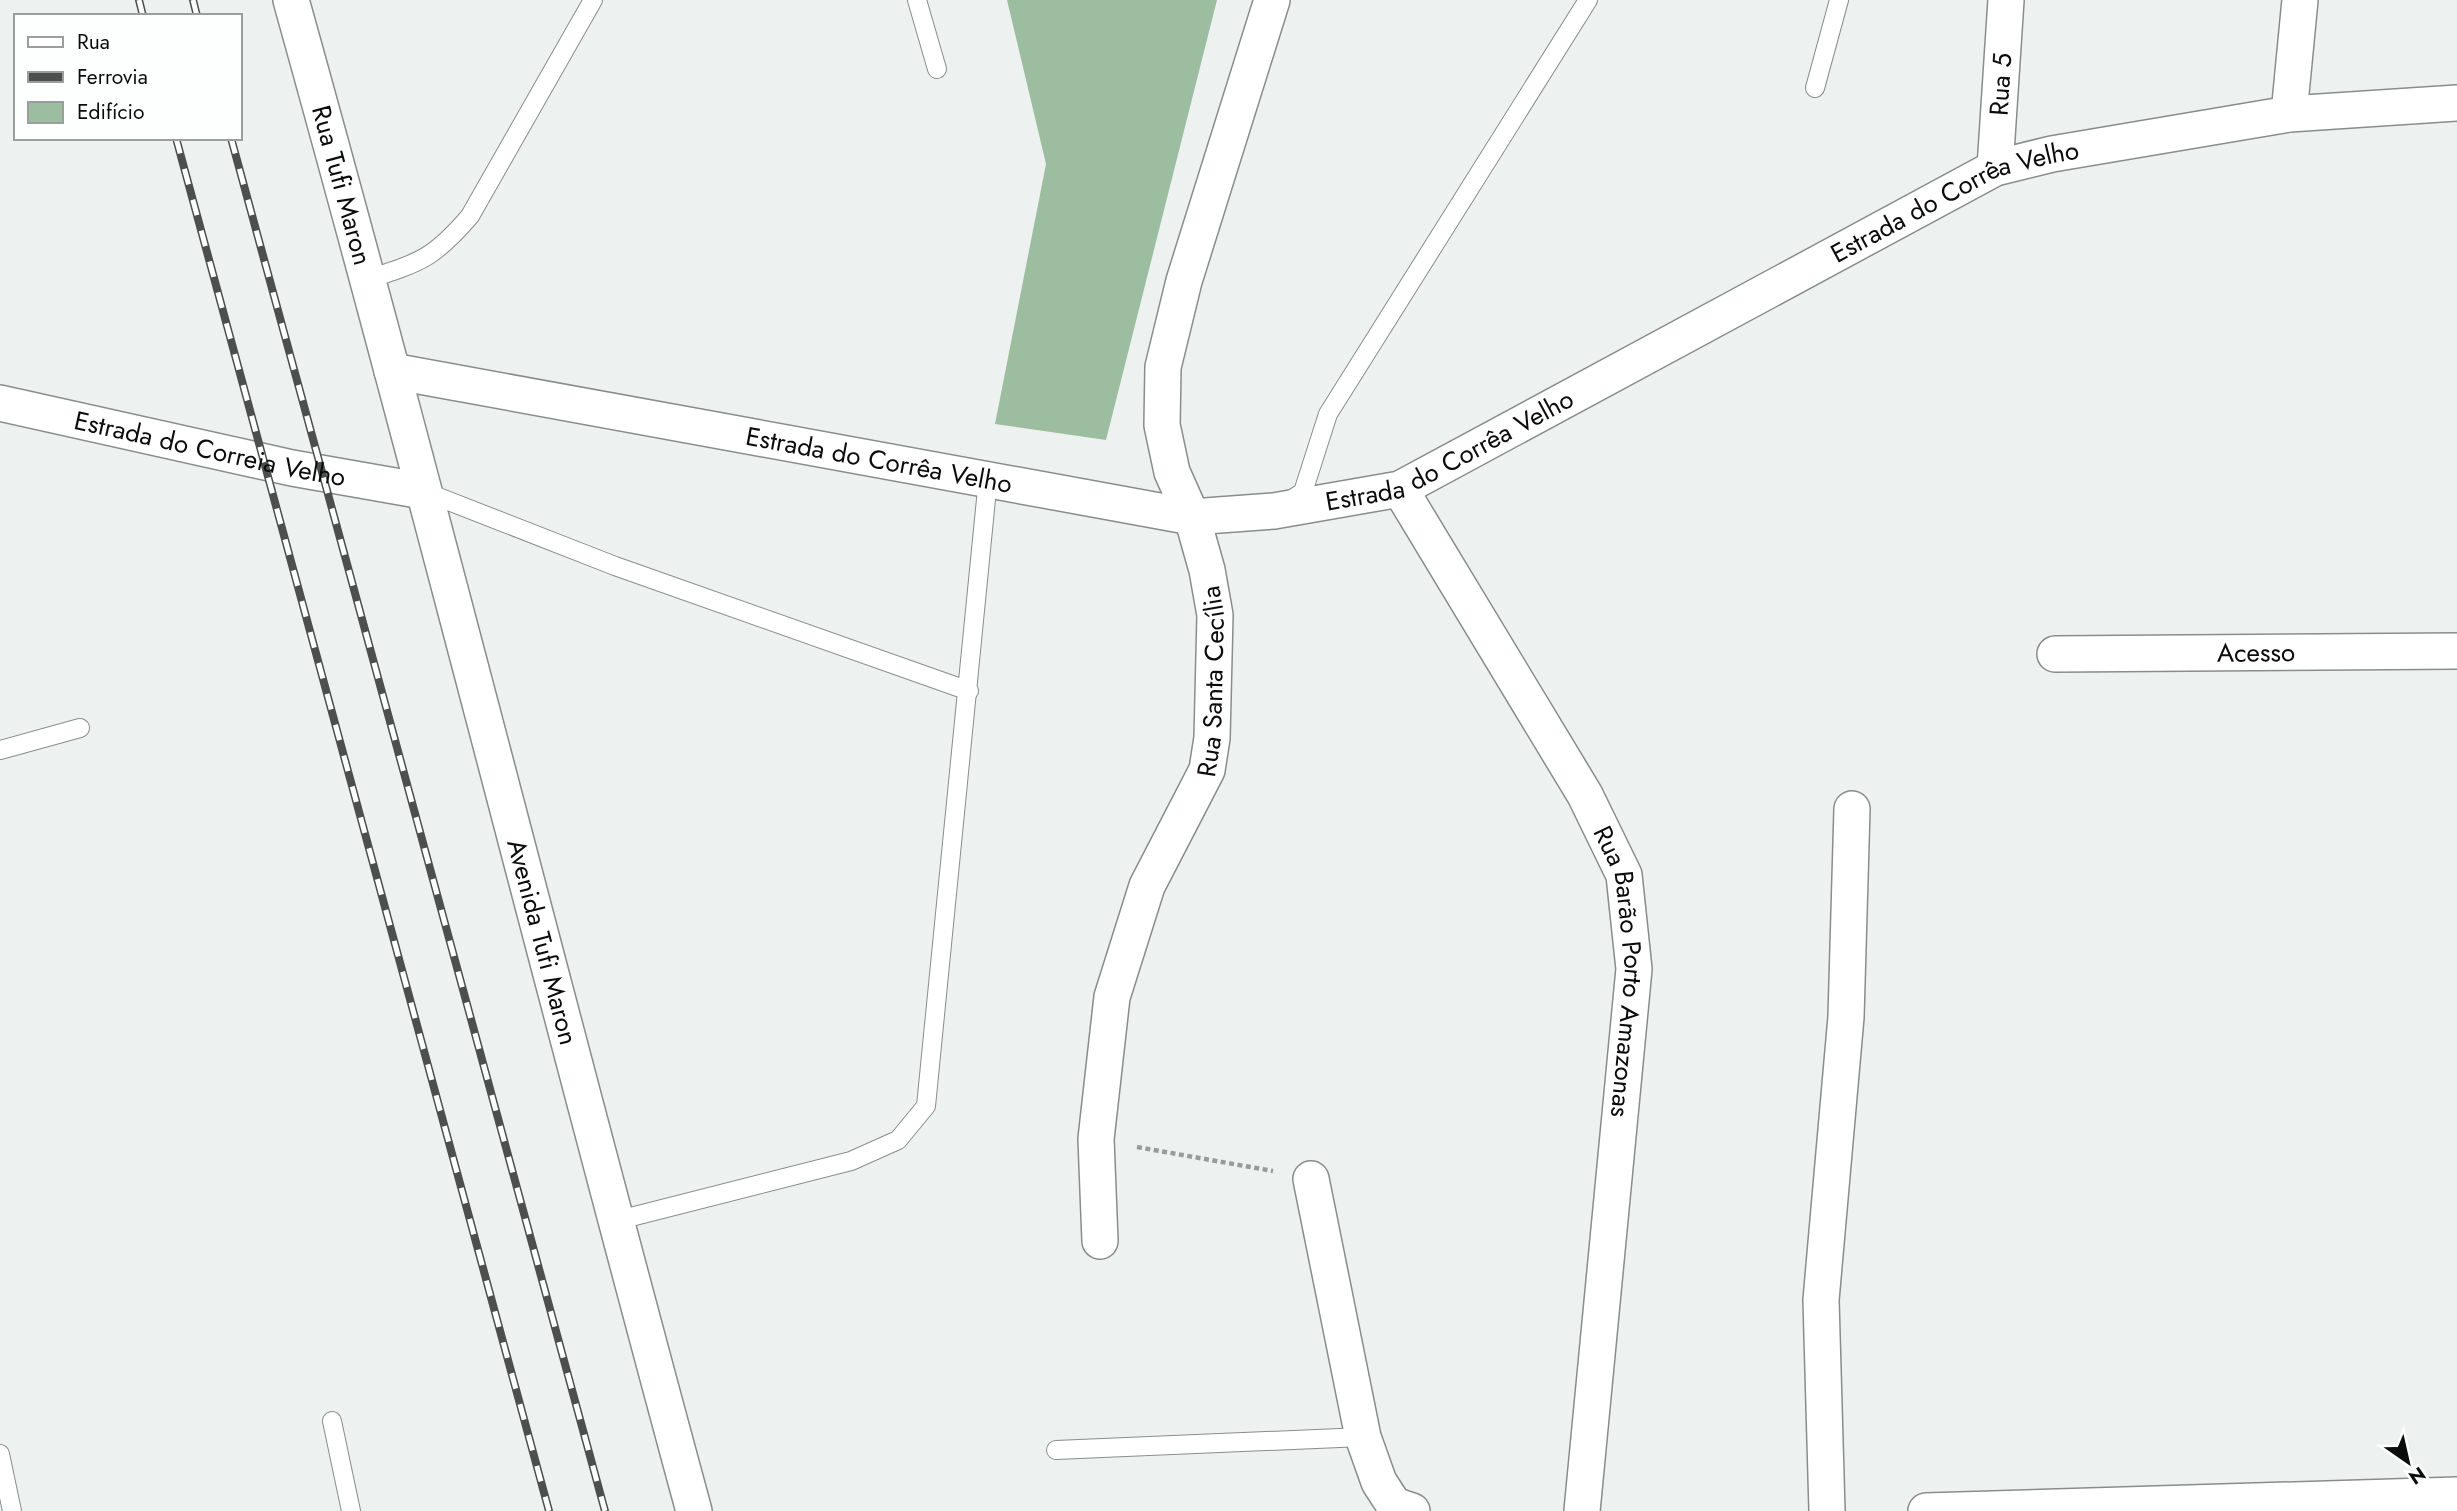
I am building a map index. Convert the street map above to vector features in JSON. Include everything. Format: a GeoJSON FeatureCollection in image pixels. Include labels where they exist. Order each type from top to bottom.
{"type":"FeatureCollection","features":[{"type":"Feature","properties":{"kind":"street","name":"Rua Tufi Maron"},"geometry":{"type":"LineString","coordinates":[[291,0],[392,371]]}},
{"type":"Feature","properties":{"kind":"street","name":"Rua Santa Cecília"},"geometry":{"type":"LineString","coordinates":[[1100,1241],[1096,1139],[1112,997],[1147,886],[1207,770],[1212,738],[1215,615],[1207,570],[1192,517],[1172,471],[1162,425],[1164,367],[1184,281],[1272,0]]}},
{"type":"Feature","properties":{"kind":"street","name":"Rua 5"},"geometry":{"type":"LineString","coordinates":[[1995,168],[2006,0]]}},
{"type":"Feature","properties":{"kind":"street"},"geometry":{"type":"LineString","coordinates":[[2289,114],[2300,0]]}},
{"type":"Feature","properties":{"kind":"street","name":"Estrada do Corrêa Velho"},"geometry":{"type":"LineString","coordinates":[[392,371],[1192,517],[1274,511],[1400,489],[1995,168],[2052,154],[2289,114],[2457,103]]}},
{"type":"Feature","properties":{"kind":"street","name":"Avenida Tufi Maron"},"geometry":{"type":"LineString","coordinates":[[392,371],[615,1221],[694,1511]]}},
{"type":"Feature","properties":{"kind":"street","name":"Estrada do Correia Velho"},"geometry":{"type":"LineString","coordinates":[[0,403],[272,464],[423,491]]}},
{"type":"Feature","properties":{"kind":"street","name":"Rua Barão Porto Amazonas"},"geometry":{"type":"LineString","coordinates":[[1400,489],[1585,795],[1624,875],[1634,969],[1582,1511]]}},
{"type":"Feature","properties":{"kind":"street","name":"Acesso"},"geometry":{"type":"LineString","coordinates":[[2055,654],[2457,651]]}},
{"type":"Feature","properties":{"kind":"street"},"geometry":{"type":"LineString","coordinates":[[1827,1511],[1821,1300],[1846,1017],[1852,809]]}},
{"type":"Feature","properties":{"kind":"street"},"geometry":{"type":"LineString","coordinates":[[1311,1179],[1363,1437],[1379,1482],[1394,1505],[1412,1511]]}},
{"type":"Feature","properties":{"kind":"street"},"geometry":{"type":"LineString","coordinates":[[1926,1511],[2443,1500]]}},
{"type":"Feature","properties":{"kind":"lane"},"geometry":{"type":"LineString","coordinates":[[369,279],[418,263],[445,246],[470,216],[593,0]]}},
{"type":"Feature","properties":{"kind":"lane"},"geometry":{"type":"LineString","coordinates":[[918,0],[937,69]]}},
{"type":"Feature","properties":{"kind":"lane"},"geometry":{"type":"LineString","coordinates":[[1274,511],[1303,492],[1328,414],[1588,0]]}},
{"type":"Feature","properties":{"kind":"lane"},"geometry":{"type":"LineString","coordinates":[[1815,88],[1839,0]]}},
{"type":"Feature","properties":{"kind":"lane"},"geometry":{"type":"LineString","coordinates":[[615,1221],[851,1161],[898,1140],[926,1106],[988,480]]}},
{"type":"Feature","properties":{"kind":"lane"},"geometry":{"type":"LineString","coordinates":[[423,491],[615,566],[968,691]]}},
{"type":"Feature","properties":{"kind":"lane"},"geometry":{"type":"LineString","coordinates":[[0,750],[80,728]]}},
{"type":"Feature","properties":{"kind":"lane"},"geometry":{"type":"LineString","coordinates":[[332,1421],[351,1511]]}},
{"type":"Feature","properties":{"kind":"lane"},"geometry":{"type":"LineString","coordinates":[[1056,1450],[1363,1437]]}},
{"type":"Feature","properties":{"kind":"lane"},"geometry":{"type":"LineString","coordinates":[[0,1454],[12,1511]]}},
{"type":"Feature","properties":{"kind":"path"},"geometry":{"type":"LineString","coordinates":[[1096,1139],[1311,1179]]}},
{"type":"Feature","properties":{"kind":"building"},"geometry":{"type":"Polygon","coordinates":[[[1007,0],[1217,0],[1106,440],[995,424],[1046,164],[1007,0]]]}},
{"type":"Feature","properties":{"kind":"railway"},"geometry":{"type":"LineString","coordinates":[[139,0],[142,14]]}},
{"type":"Feature","properties":{"kind":"railway"},"geometry":{"type":"LineString","coordinates":[[193,0],[196,14]]}},
{"type":"Feature","properties":{"kind":"railway"},"geometry":{"type":"LineString","coordinates":[[177,140],[549,1511]]}},
{"type":"Feature","properties":{"kind":"railway"},"geometry":{"type":"LineString","coordinates":[[232,140],[605,1511]]}}]}
